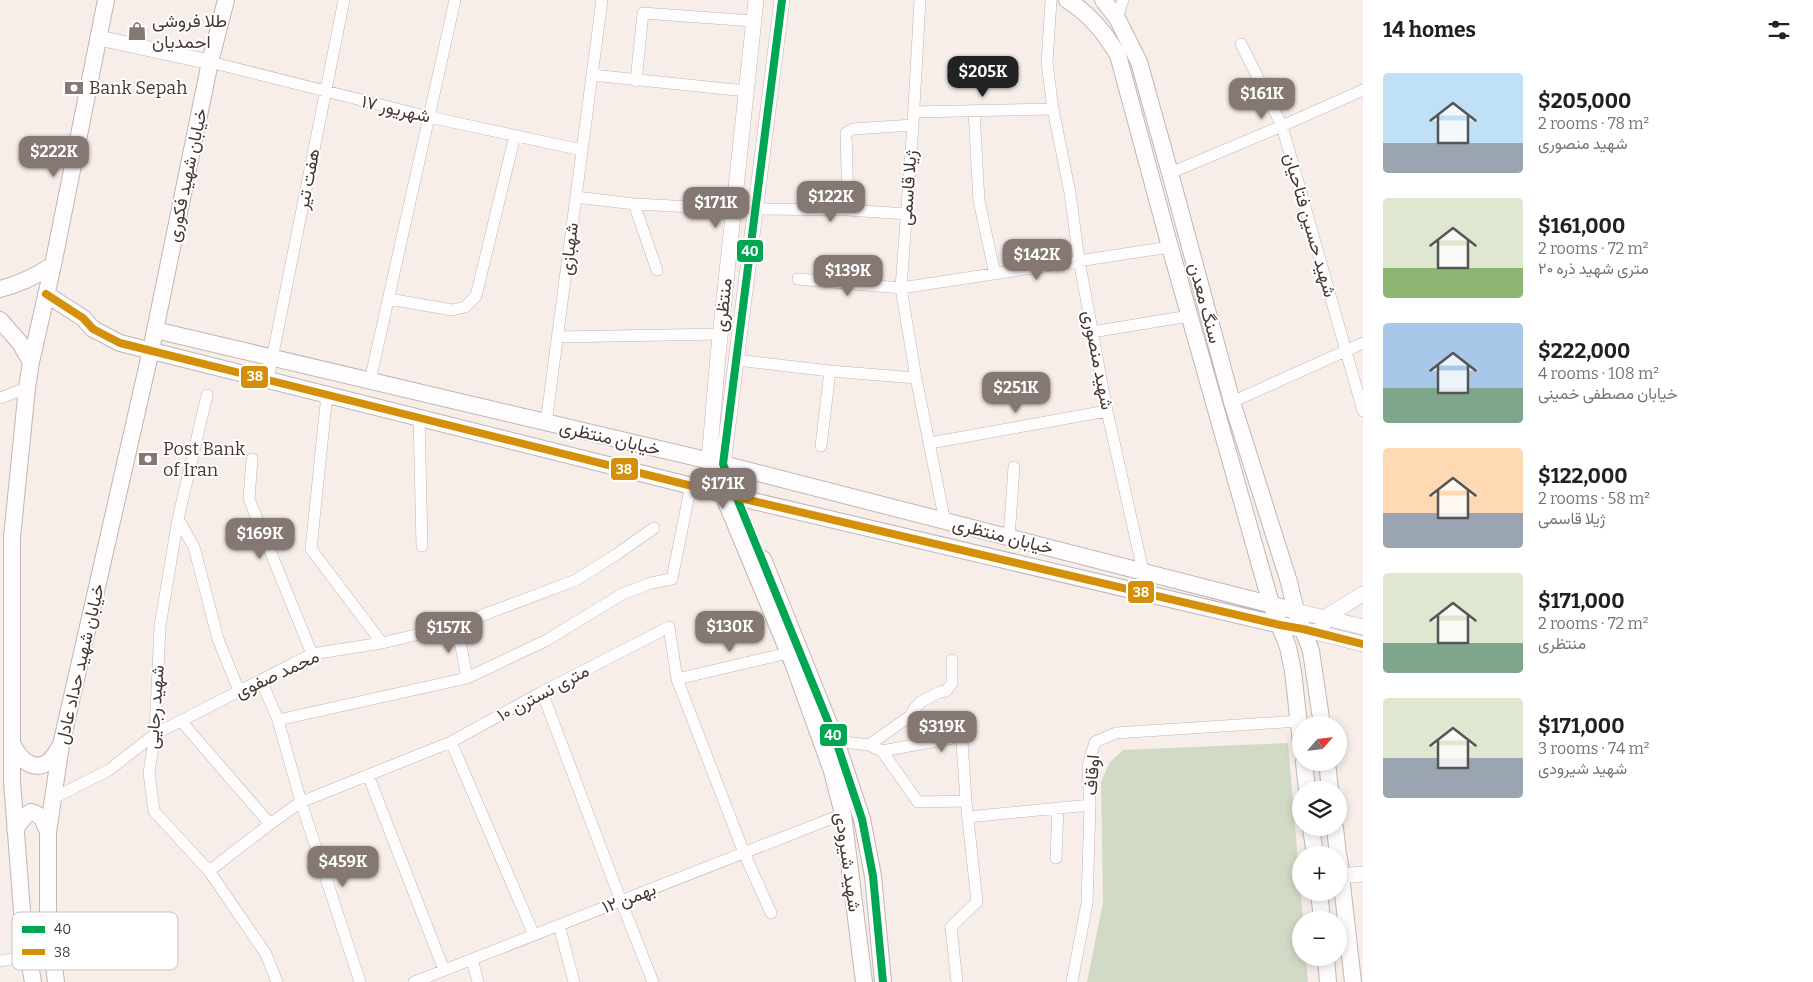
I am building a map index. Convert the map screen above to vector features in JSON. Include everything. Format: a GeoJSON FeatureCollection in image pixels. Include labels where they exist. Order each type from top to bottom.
{"type":"FeatureCollection","features":[{"type":"Feature","properties":{"kind":"main road"},"geometry":{"type":"LineString","coordinates":[[22,912],[15,830],[12,744],[6,684],[6,539],[31,362],[106,0]]}},
{"type":"Feature","properties":{"kind":"main road","name":"خیابان شهید فکوری"},"geometry":{"type":"LineString","coordinates":[[151,350],[210,62],[226,0]]}},
{"type":"Feature","properties":{"kind":"main road","name":"سنگ معدن"},"geometry":{"type":"LineString","coordinates":[[1067,0],[1092,19],[1118,55],[1189,316],[1271,604],[1288,647],[1298,716]]}},
{"type":"Feature","properties":{"kind":"main road","name":"سنگ معدن"},"geometry":{"type":"LineString","coordinates":[[1104,0],[1117,18],[1138,62],[1232,402],[1290,582],[1296,611],[1311,651],[1321,716]]}},
{"type":"Feature","properties":{"kind":"main road"},"geometry":{"type":"LineString","coordinates":[[0,289],[19,284],[36,276],[52,265]]}},
{"type":"Feature","properties":{"kind":"main road","name":"خیابان منتظری"},"geometry":{"type":"LineString","coordinates":[[46,294],[83,318],[93,329],[120,343],[730,496],[1303,629]]}},
{"type":"Feature","properties":{"kind":"main road"},"geometry":{"type":"LineString","coordinates":[[0,320],[20,342],[31,362]]}},
{"type":"Feature","properties":{"kind":"main road","name":"خیابان منتظری"},"geometry":{"type":"LineString","coordinates":[[155,330],[851,496],[945,522],[1296,611]]}},
{"type":"Feature","properties":{"kind":"main road","name":"خیابان شهید حداد عادل"},"geometry":{"type":"LineString","coordinates":[[48,912],[48,832],[61,745],[151,350]]}},
{"type":"Feature","properties":{"kind":"main road"},"geometry":{"type":"LineString","coordinates":[[716,463],[730,496]]}},
{"type":"Feature","properties":{"kind":"main road","name":"شهید شیرودی"},"geometry":{"type":"LineString","coordinates":[[730,496],[832,771],[843,814],[864,982]]}},
{"type":"Feature","properties":{"kind":"main road","name":"شهید شیرودی"},"geometry":{"type":"LineString","coordinates":[[730,496],[836,741],[864,829],[873,876],[883,982]]}},
{"type":"Feature","properties":{"kind":"main road"},"geometry":{"type":"LineString","coordinates":[[12,744],[17,754],[24,761],[36,765],[47,763],[61,745]]}},
{"type":"Feature","properties":{"kind":"main road"},"geometry":{"type":"LineString","coordinates":[[15,830],[25,816],[32,812],[39,814],[43,818],[48,832]]}},
{"type":"Feature","properties":{"kind":"main road"},"geometry":{"type":"LineString","coordinates":[[1343,901],[1353,982]]}},
{"type":"Feature","properties":{"kind":"main road"},"geometry":{"type":"LineString","coordinates":[[1327,966],[1328,982]]}},
{"type":"Feature","properties":{"kind":"street","name":"هفت تیر"},"geometry":{"type":"LineString","coordinates":[[268,379],[344,0]]}},
{"type":"Feature","properties":{"kind":"street"},"geometry":{"type":"LineString","coordinates":[[370,381],[455,0]]}},
{"type":"Feature","properties":{"kind":"street","name":"شهبازی"},"geometry":{"type":"LineString","coordinates":[[546,423],[602,0]]}},
{"type":"Feature","properties":{"kind":"street","name":"منتظری"},"geometry":{"type":"LineString","coordinates":[[716,463],[720,334],[756,0]]}},
{"type":"Feature","properties":{"kind":"street","name":"منتظری"},"geometry":{"type":"LineString","coordinates":[[716,463],[736,360],[757,209],[782,0]]}},
{"type":"Feature","properties":{"kind":"street","name":"ژیلا قاسمی"},"geometry":{"type":"LineString","coordinates":[[920,0],[907,214],[900,288],[945,522]]}},
{"type":"Feature","properties":{"kind":"street","name":"شهید منصوری"},"geometry":{"type":"LineString","coordinates":[[1050,0],[1047,63],[1053,109],[1070,193],[1079,260],[1107,411],[1143,571]]}},
{"type":"Feature","properties":{"kind":"street"},"geometry":{"type":"LineString","coordinates":[[1117,18],[1123,0]]}},
{"type":"Feature","properties":{"kind":"street"},"geometry":{"type":"LineString","coordinates":[[636,81],[643,14],[753,21]]}},
{"type":"Feature","properties":{"kind":"street"},"geometry":{"type":"LineString","coordinates":[[99,38],[210,62]]}},
{"type":"Feature","properties":{"kind":"street","name":"شهید حسین فتاحیان"},"geometry":{"type":"LineString","coordinates":[[1241,44],[1282,126],[1363,412]]}},
{"type":"Feature","properties":{"kind":"street","name":"۱۷ شهریور"},"geometry":{"type":"LineString","coordinates":[[210,62],[429,117],[582,150]]}},
{"type":"Feature","properties":{"kind":"street"},"geometry":{"type":"LineString","coordinates":[[592,76],[746,91]]}},
{"type":"Feature","properties":{"kind":"street"},"geometry":{"type":"LineString","coordinates":[[1170,173],[1363,90]]}},
{"type":"Feature","properties":{"kind":"street"},"geometry":{"type":"LineString","coordinates":[[914,112],[1053,109]]}},
{"type":"Feature","properties":{"kind":"street"},"geometry":{"type":"LineString","coordinates":[[974,111],[979,201],[995,274]]}},
{"type":"Feature","properties":{"kind":"street"},"geometry":{"type":"LineString","coordinates":[[848,210],[846,133],[853,128],[913,125]]}},
{"type":"Feature","properties":{"kind":"street"},"geometry":{"type":"LineString","coordinates":[[389,299],[452,310],[466,307],[476,296],[515,135]]}},
{"type":"Feature","properties":{"kind":"street"},"geometry":{"type":"LineString","coordinates":[[576,197],[634,204],[733,208]]}},
{"type":"Feature","properties":{"kind":"street"},"geometry":{"type":"LineString","coordinates":[[634,204],[657,270]]}},
{"type":"Feature","properties":{"kind":"street"},"geometry":{"type":"LineString","coordinates":[[757,209],[848,210],[907,214]]}},
{"type":"Feature","properties":{"kind":"street"},"geometry":{"type":"LineString","coordinates":[[798,279],[900,288],[1170,247]]}},
{"type":"Feature","properties":{"kind":"street"},"geometry":{"type":"LineString","coordinates":[[1092,332],[1189,316]]}},
{"type":"Feature","properties":{"kind":"street"},"geometry":{"type":"LineString","coordinates":[[558,337],[720,334]]}},
{"type":"Feature","properties":{"kind":"street"},"geometry":{"type":"LineString","coordinates":[[1232,402],[1363,343]]}},
{"type":"Feature","properties":{"kind":"street"},"geometry":{"type":"LineString","coordinates":[[736,360],[830,371],[916,378]]}},
{"type":"Feature","properties":{"kind":"street"},"geometry":{"type":"LineString","coordinates":[[820,446],[830,371]]}},
{"type":"Feature","properties":{"kind":"street"},"geometry":{"type":"LineString","coordinates":[[0,398],[27,388]]}},
{"type":"Feature","properties":{"kind":"street"},"geometry":{"type":"LineString","coordinates":[[326,394],[311,550],[382,643]]}},
{"type":"Feature","properties":{"kind":"street","name":"شهید رجایی"},"geometry":{"type":"LineString","coordinates":[[208,395],[178,519],[160,626],[154,734],[149,773],[154,810],[209,871],[266,954],[277,982]]}},
{"type":"Feature","properties":{"kind":"street"},"geometry":{"type":"LineString","coordinates":[[930,443],[1107,411]]}},
{"type":"Feature","properties":{"kind":"street"},"geometry":{"type":"LineString","coordinates":[[419,417],[422,546]]}},
{"type":"Feature","properties":{"kind":"street"},"geometry":{"type":"LineString","coordinates":[[252,459],[249,499],[312,654]]}},
{"type":"Feature","properties":{"kind":"street"},"geometry":{"type":"LineString","coordinates":[[1009,538],[1014,467]]}},
{"type":"Feature","properties":{"kind":"street"},"geometry":{"type":"LineString","coordinates":[[278,720],[468,678],[547,640],[622,594],[651,583],[672,579],[691,485]]}},
{"type":"Feature","properties":{"kind":"street"},"geometry":{"type":"LineString","coordinates":[[178,519],[194,547],[218,639],[239,691]]}},
{"type":"Feature","properties":{"kind":"street","name":"محمد صفوی"},"geometry":{"type":"LineString","coordinates":[[52,799],[109,770],[154,734],[312,654],[382,643],[457,625],[576,580],[654,528]]}},
{"type":"Feature","properties":{"kind":"street"},"geometry":{"type":"LineString","coordinates":[[1321,634],[1324,618],[1363,594]]}},
{"type":"Feature","properties":{"kind":"street"},"geometry":{"type":"LineString","coordinates":[[1296,611],[1363,628]]}},
{"type":"Feature","properties":{"kind":"street"},"geometry":{"type":"LineString","coordinates":[[457,625],[468,678]]}},
{"type":"Feature","properties":{"kind":"street","name":"۱۰ متری نسترن"},"geometry":{"type":"LineString","coordinates":[[209,871],[301,802],[451,742],[542,692],[669,627],[677,680],[744,853],[771,913]]}},
{"type":"Feature","properties":{"kind":"street"},"geometry":{"type":"LineString","coordinates":[[1303,629],[1363,644]]}},
{"type":"Feature","properties":{"kind":"street"},"geometry":{"type":"LineString","coordinates":[[677,680],[788,653]]}},
{"type":"Feature","properties":{"kind":"street"},"geometry":{"type":"LineString","coordinates":[[869,745],[910,716],[922,701],[946,691],[952,683],[952,660]]}},
{"type":"Feature","properties":{"kind":"street"},"geometry":{"type":"LineString","coordinates":[[261,680],[278,720],[301,802],[360,982]]}},
{"type":"Feature","properties":{"kind":"street"},"geometry":{"type":"LineString","coordinates":[[542,692],[653,982]]}},
{"type":"Feature","properties":{"kind":"street"},"geometry":{"type":"LineString","coordinates":[[181,721],[270,824]]}},
{"type":"Feature","properties":{"kind":"street","name":"اوقاف"},"geometry":{"type":"LineString","coordinates":[[1072,982],[1087,903],[1090,805],[1088,766],[1095,742],[1116,733],[1292,721]]}},
{"type":"Feature","properties":{"kind":"street"},"geometry":{"type":"LineString","coordinates":[[882,751],[958,738],[962,742],[966,801],[977,902],[951,926],[957,982]]}},
{"type":"Feature","properties":{"kind":"street"},"geometry":{"type":"LineString","coordinates":[[836,741],[869,745],[882,751],[918,802],[966,801]]}},
{"type":"Feature","properties":{"kind":"street"},"geometry":{"type":"LineString","coordinates":[[451,742],[534,935]]}},
{"type":"Feature","properties":{"kind":"street"},"geometry":{"type":"LineString","coordinates":[[368,775],[444,970]]}},
{"type":"Feature","properties":{"kind":"street"},"geometry":{"type":"LineString","coordinates":[[968,817],[1090,805]]}},
{"type":"Feature","properties":{"kind":"street"},"geometry":{"type":"LineString","coordinates":[[1056,858],[1058,808]]}},
{"type":"Feature","properties":{"kind":"street","name":"۱۲ بهمن"},"geometry":{"type":"LineString","coordinates":[[414,982],[843,814]]}},
{"type":"Feature","properties":{"kind":"street"},"geometry":{"type":"LineString","coordinates":[[1347,875],[1363,874]]}},
{"type":"Feature","properties":{"kind":"street"},"geometry":{"type":"LineString","coordinates":[[559,926],[574,982]]}},
{"type":"Feature","properties":{"kind":"street"},"geometry":{"type":"LineString","coordinates":[[472,959],[478,982]]}},
{"type":"Feature","properties":{"kind":"green space"},"geometry":{"type":"Polygon","coordinates":[[[1288,743],[1292,790],[1292,836],[1296,836],[1297,846],[1292,846],[1292,901],[1301,901],[1302,911],[1292,911],[1292,966],[1307,966],[1308,982],[1087,982],[1103,902],[1101,782],[1110,762],[1123,750],[1288,743]]]}},
{"type":"Feature","properties":{"kind":"transit line","name":"40"},"geometry":{"type":"LineString","coordinates":[[782,0],[723,464],[836,741],[862,819],[873,876],[883,982]]}},
{"type":"Feature","properties":{"kind":"transit line","name":"38"},"geometry":{"type":"LineString","coordinates":[[46,294],[83,318],[93,329],[120,343],[736,497],[1363,644]]}},
{"type":"Feature","properties":{"kind":"place","name":"طلا فروشی احمدیان"},"geometry":{"type":"Point","coordinates":[137,31]}},
{"type":"Feature","properties":{"kind":"place","name":"Bank Sepah"},"geometry":{"type":"Point","coordinates":[74,88]}},
{"type":"Feature","properties":{"kind":"place","name":"Post Bank of Iran"},"geometry":{"type":"Point","coordinates":[148,459]}}]}
